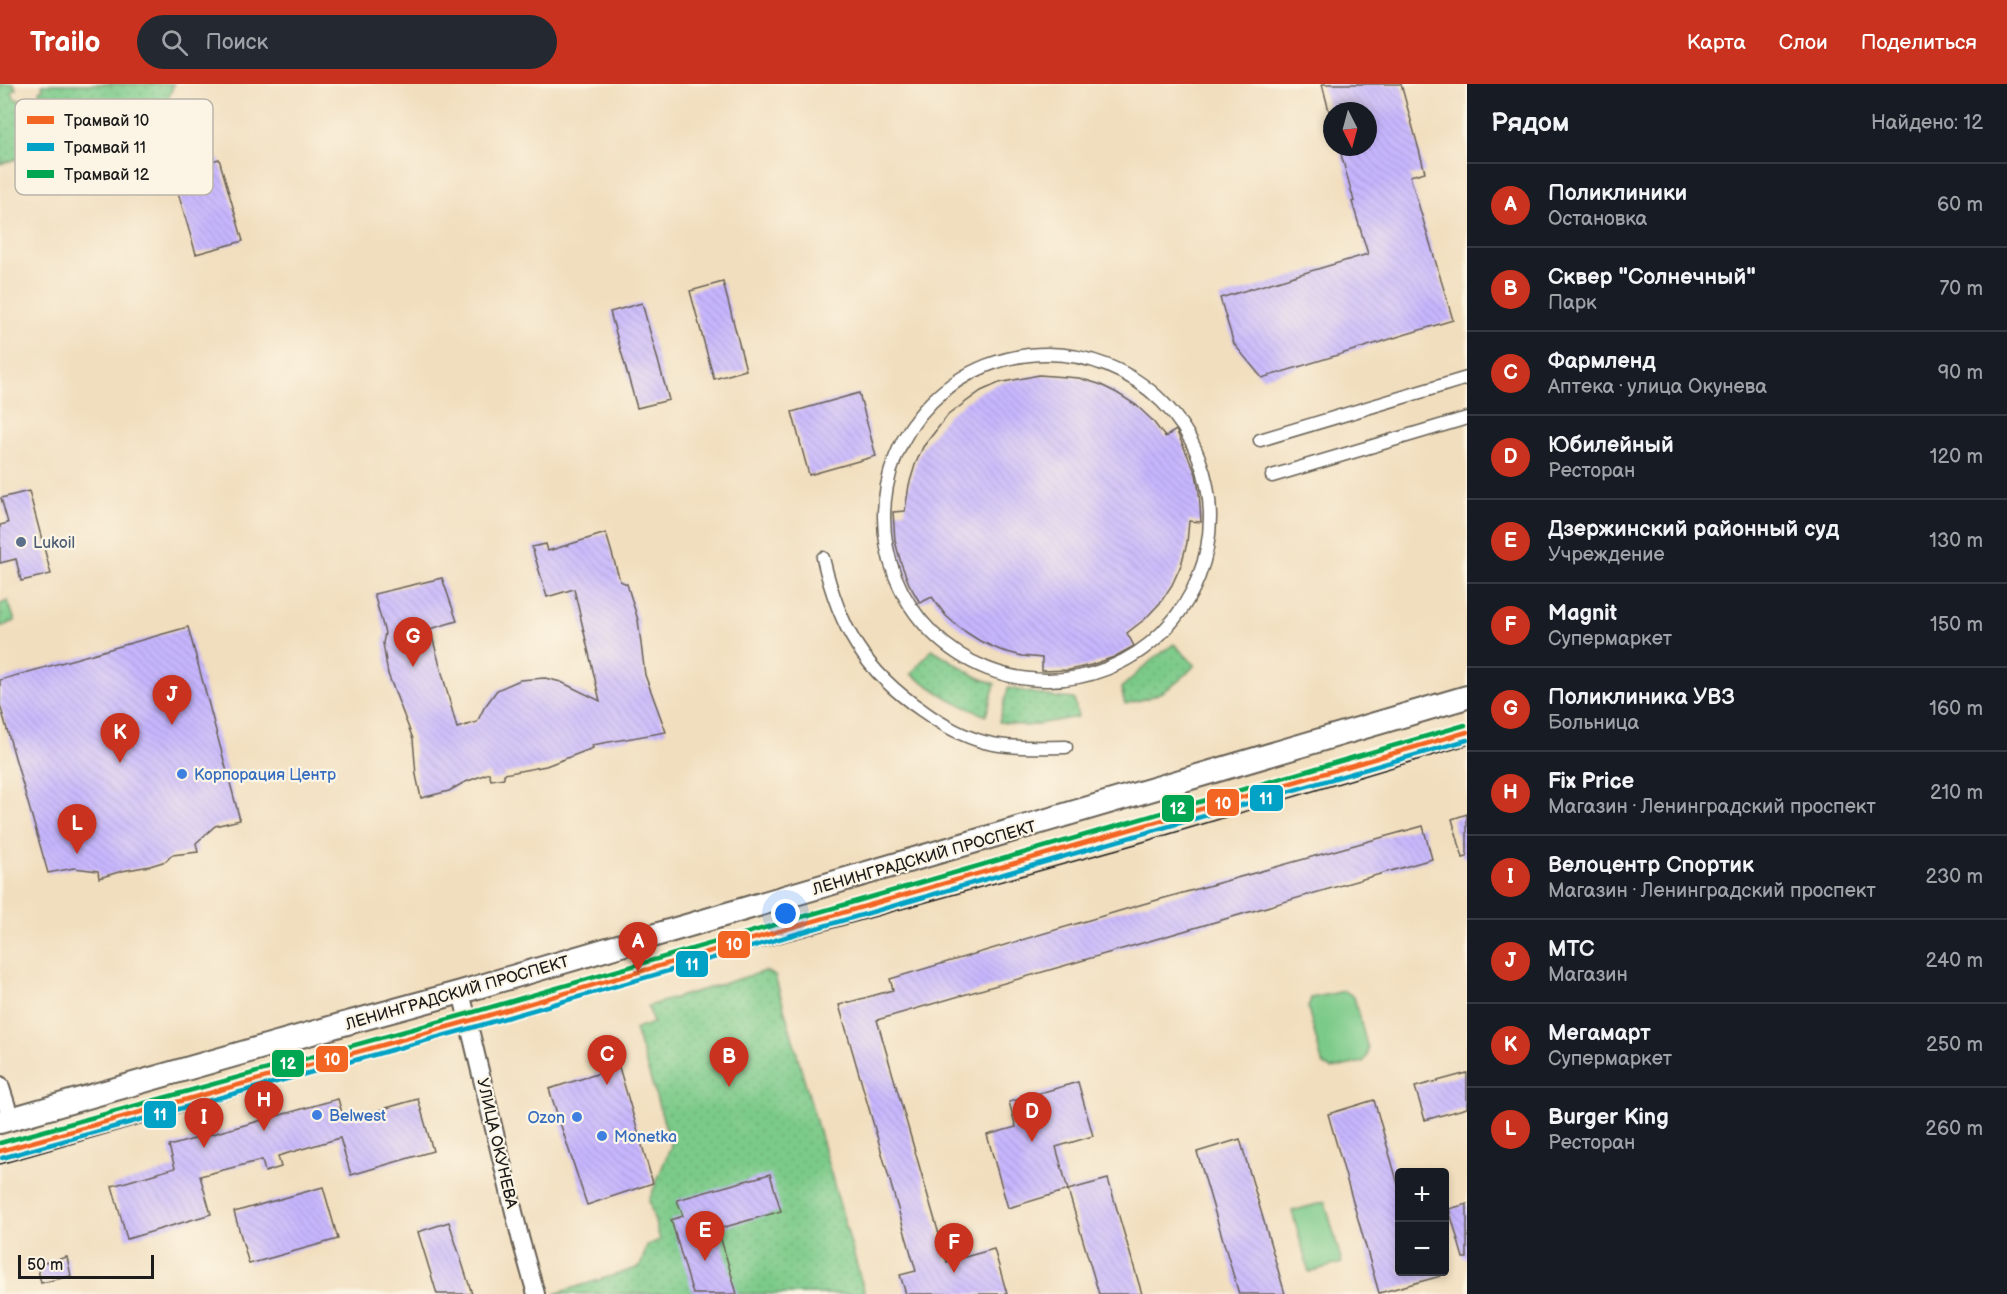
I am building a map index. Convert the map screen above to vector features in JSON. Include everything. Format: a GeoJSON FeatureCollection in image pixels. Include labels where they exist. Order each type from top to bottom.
{"type":"FeatureCollection","features":[{"type":"Feature","properties":{"kind":"main road","name":"ЛЕНИНГРАДСКИЙ ПРОСПЕКТ"},"geometry":{"type":"LineString","coordinates":[[5,1120],[461,992],[1467,697]]}},
{"type":"Feature","properties":{"kind":"street"},"geometry":{"type":"LineString","coordinates":[[1035,354],[1061,355],[1086,360],[1107,367],[1143,387],[1162,402],[1177,418],[1188,435],[1204,471],[1209,493],[1211,532],[1206,561],[1189,596],[1168,628],[1146,648],[1121,664],[1094,674],[1069,677],[1026,678],[1005,674],[965,656],[936,637],[905,600],[885,543],[884,503],[892,464],[906,434],[926,408],[950,385],[979,369],[1011,358],[1035,354]]}},
{"type":"Feature","properties":{"kind":"street"},"geometry":{"type":"LineString","coordinates":[[1260,440],[1467,378]]}},
{"type":"Feature","properties":{"kind":"street"},"geometry":{"type":"LineString","coordinates":[[1272,477],[1467,418]]}},
{"type":"Feature","properties":{"kind":"street"},"geometry":{"type":"LineString","coordinates":[[823,558],[834,602],[854,642],[870,665],[890,687],[912,704],[960,733],[984,742],[1018,747],[1066,747]]}},
{"type":"Feature","properties":{"kind":"street","name":"УЛИЦА ОКУНЕВА"},"geometry":{"type":"LineString","coordinates":[[461,992],[536,1294]]}},
{"type":"Feature","properties":{"kind":"street"},"geometry":{"type":"LineString","coordinates":[[0,1085],[5,1120]]}},
{"type":"Feature","properties":{"kind":"green space"},"geometry":{"type":"Polygon","coordinates":[[[0,84],[14,84],[16,89],[12,91],[15,100],[15,160],[0,164],[0,84]]]}},
{"type":"Feature","properties":{"kind":"green space"},"geometry":{"type":"Polygon","coordinates":[[[42,84],[174,84],[168,99],[42,99],[39,91],[43,89],[42,84]]]}},
{"type":"Feature","properties":{"kind":"green space"},"geometry":{"type":"Polygon","coordinates":[[[8,601],[15,621],[0,627],[0,604],[8,601]]]}},
{"type":"Feature","properties":{"kind":"green space"},"geometry":{"type":"Polygon","coordinates":[[[1174,644],[1195,665],[1164,691],[1125,704],[1121,688],[1153,659],[1174,644]]]}},
{"type":"Feature","properties":{"kind":"green space"},"geometry":{"type":"Polygon","coordinates":[[[932,649],[977,677],[995,684],[986,716],[952,701],[911,674],[932,649]]]}},
{"type":"Feature","properties":{"kind":"green space"},"geometry":{"type":"Polygon","coordinates":[[[1008,688],[1074,699],[1078,717],[1027,726],[999,722],[1008,688]]]}},
{"type":"Feature","properties":{"kind":"green space"},"geometry":{"type":"Polygon","coordinates":[[[765,971],[775,976],[865,1294],[554,1294],[640,1267],[647,1245],[660,1240],[649,1201],[671,1145],[635,1029],[653,1023],[648,1006],[765,971]]]}},
{"type":"Feature","properties":{"kind":"green space"},"geometry":{"type":"Polygon","coordinates":[[[1345,991],[1354,997],[1368,1049],[1367,1057],[1363,1062],[1331,1069],[1322,1062],[1308,1008],[1311,998],[1345,991]]]}},
{"type":"Feature","properties":{"kind":"green space"},"geometry":{"type":"Polygon","coordinates":[[[1325,1202],[1342,1263],[1309,1272],[1292,1211],[1325,1202]]]}},
{"type":"Feature","properties":{"kind":"building"},"geometry":{"type":"Polygon","coordinates":[[[1322,84],[1401,84],[1425,172],[1410,176],[1453,320],[1262,378],[1234,344],[1220,298],[1368,254],[1352,202],[1354,201],[1342,156],[1377,156],[1377,102],[1327,102],[1322,84]]]}},
{"type":"Feature","properties":{"kind":"building"},"geometry":{"type":"Polygon","coordinates":[[[219,159],[243,241],[196,254],[179,195],[213,195],[213,161],[219,159]]]}},
{"type":"Feature","properties":{"kind":"building"},"geometry":{"type":"Polygon","coordinates":[[[723,282],[746,370],[714,379],[690,291],[723,282]]]}},
{"type":"Feature","properties":{"kind":"building"},"geometry":{"type":"Polygon","coordinates":[[[642,303],[669,400],[637,408],[610,312],[642,303]]]}},
{"type":"Feature","properties":{"kind":"building"},"geometry":{"type":"Polygon","coordinates":[[[1039,375],[1079,378],[1099,384],[1136,405],[1165,437],[1176,430],[1196,474],[1199,491],[1201,522],[1189,521],[1187,543],[1181,565],[1160,603],[1127,633],[1134,646],[1114,657],[1069,670],[1042,671],[1042,658],[1000,650],[980,641],[946,616],[932,597],[920,603],[909,584],[895,541],[893,512],[905,511],[909,485],[923,447],[948,415],[981,391],[999,383],[1039,375]]]}},
{"type":"Feature","properties":{"kind":"building"},"geometry":{"type":"Polygon","coordinates":[[[859,393],[876,456],[809,475],[792,412],[859,393]]]}},
{"type":"Feature","properties":{"kind":"building","name":"Lukoil"},"geometry":{"type":"Polygon","coordinates":[[[29,491],[51,574],[21,581],[16,559],[0,563],[0,525],[8,523],[1,498],[29,491]]]}},
{"type":"Feature","properties":{"kind":"building"},"geometry":{"type":"Polygon","coordinates":[[[606,533],[620,581],[627,584],[638,620],[645,675],[666,732],[592,745],[593,748],[546,766],[504,774],[504,778],[491,780],[489,773],[449,791],[421,798],[416,775],[413,739],[388,674],[383,643],[385,633],[374,594],[442,578],[457,621],[430,629],[457,728],[477,722],[497,690],[520,680],[545,678],[561,682],[600,701],[574,589],[547,597],[532,547],[546,544],[548,551],[606,533]]]}},
{"type":"Feature","properties":{"kind":"building"},"geometry":{"type":"Polygon","coordinates":[[[188,627],[240,820],[215,826],[196,843],[198,852],[172,855],[166,861],[150,866],[99,878],[98,871],[74,868],[48,873],[0,705],[0,680],[188,627]]]}},
{"type":"Feature","properties":{"kind":"building"},"geometry":{"type":"Polygon","coordinates":[[[1467,814],[1467,857],[1463,858],[1452,819],[1467,814]]]}},
{"type":"Feature","properties":{"kind":"building"},"geometry":{"type":"Polygon","coordinates":[[[1423,826],[1432,859],[877,1020],[947,1262],[994,1249],[1007,1294],[906,1294],[900,1275],[916,1271],[839,1005],[893,990],[890,979],[1143,904],[1423,826]]]}},
{"type":"Feature","properties":{"kind":"building","name":"Monetka"},"geometry":{"type":"Polygon","coordinates":[[[619,1067],[653,1183],[587,1205],[549,1089],[619,1067]]]}},
{"type":"Feature","properties":{"kind":"building"},"geometry":{"type":"Polygon","coordinates":[[[1467,1073],[1467,1108],[1425,1120],[1415,1087],[1467,1073]]]}},
{"type":"Feature","properties":{"kind":"building"},"geometry":{"type":"Polygon","coordinates":[[[1078,1082],[1093,1136],[1056,1147],[1068,1190],[1008,1208],[987,1135],[1016,1127],[1009,1102],[1078,1082]]]}},
{"type":"Feature","properties":{"kind":"building"},"geometry":{"type":"Polygon","coordinates":[[[338,1099],[344,1120],[418,1099],[433,1151],[351,1175],[340,1138],[278,1156],[281,1167],[265,1172],[262,1160],[200,1176],[211,1214],[127,1239],[112,1186],[175,1168],[169,1146],[338,1099]]]}},
{"type":"Feature","properties":{"kind":"building"},"geometry":{"type":"Polygon","coordinates":[[[1374,1100],[1395,1174],[1395,1276],[1441,1276],[1379,1293],[1328,1114],[1374,1100]]]}},
{"type":"Feature","properties":{"kind":"building"},"geometry":{"type":"Polygon","coordinates":[[[1240,1139],[1285,1294],[1239,1294],[1197,1152],[1240,1139]]]}},
{"type":"Feature","properties":{"kind":"building"},"geometry":{"type":"Polygon","coordinates":[[[770,1174],[781,1211],[718,1229],[737,1294],[693,1294],[671,1220],[683,1216],[677,1200],[770,1174]]]}},
{"type":"Feature","properties":{"kind":"building"},"geometry":{"type":"Polygon","coordinates":[[[1108,1179],[1142,1294],[1099,1294],[1068,1190],[1108,1179]]]}},
{"type":"Feature","properties":{"kind":"building"},"geometry":{"type":"Polygon","coordinates":[[[323,1187],[338,1239],[249,1264],[234,1212],[323,1187]]]}},
{"type":"Feature","properties":{"kind":"building"},"geometry":{"type":"Polygon","coordinates":[[[1467,1204],[1467,1258],[1463,1258],[1449,1209],[1467,1204]]]}},
{"type":"Feature","properties":{"kind":"building"},"geometry":{"type":"Polygon","coordinates":[[[449,1222],[472,1294],[437,1294],[418,1232],[449,1222]]]}},
{"type":"Feature","properties":{"kind":"building"},"geometry":{"type":"Polygon","coordinates":[[[67,1257],[71,1276],[41,1283],[37,1265],[67,1257]]]}},
{"type":"Feature","properties":{"kind":"tram line","name":"12"},"geometry":{"type":"LineString","coordinates":[[0,1143],[467,1014],[1465,725]]}},
{"type":"Feature","properties":{"kind":"tram line","name":"10"},"geometry":{"type":"LineString","coordinates":[[0,1151],[469,1021],[1467,732]]}},
{"type":"Feature","properties":{"kind":"tram line","name":"11"},"geometry":{"type":"LineString","coordinates":[[2,1158],[471,1028],[1467,740]]}},
{"type":"Feature","properties":{"kind":"tram line"},"geometry":{"type":"LineString","coordinates":[[0,1164],[628,985],[1136,844],[1467,745]]}},
{"type":"Feature","properties":{"kind":"place","name":"Lukoil"},"geometry":{"type":"Point","coordinates":[21,542]}},
{"type":"Feature","properties":{"kind":"place","name":"Поликлиника УВЗ"},"geometry":{"type":"Point","coordinates":[413,667]}},
{"type":"Feature","properties":{"kind":"place","name":"МТС"},"geometry":{"type":"Point","coordinates":[172,725]}},
{"type":"Feature","properties":{"kind":"place","name":"Мегамарт"},"geometry":{"type":"Point","coordinates":[120,763]}},
{"type":"Feature","properties":{"kind":"place","name":"Корпорация Центр"},"geometry":{"type":"Point","coordinates":[182,774]}},
{"type":"Feature","properties":{"kind":"place","name":"Burger King"},"geometry":{"type":"Point","coordinates":[77,854]}},
{"type":"Feature","properties":{"kind":"place","name":"Поликлиники"},"geometry":{"type":"Point","coordinates":[638,972]}},
{"type":"Feature","properties":{"kind":"place","name":"Фармленд"},"geometry":{"type":"Point","coordinates":[607,1085]}},
{"type":"Feature","properties":{"kind":"place","name":"Сквер \"Солнечный\""},"geometry":{"type":"Point","coordinates":[729,1087]}},
{"type":"Feature","properties":{"kind":"place","name":"Belwest"},"geometry":{"type":"Point","coordinates":[317,1115]}},
{"type":"Feature","properties":{"kind":"place","name":"Ozon"},"geometry":{"type":"Point","coordinates":[577,1117]}},
{"type":"Feature","properties":{"kind":"place","name":"Fix Price"},"geometry":{"type":"Point","coordinates":[264,1131]}},
{"type":"Feature","properties":{"kind":"place","name":"Monetka"},"geometry":{"type":"Point","coordinates":[602,1136]}},
{"type":"Feature","properties":{"kind":"place","name":"Юбилейный"},"geometry":{"type":"Point","coordinates":[1032,1142]}},
{"type":"Feature","properties":{"kind":"place","name":"Велоцентр Спортик"},"geometry":{"type":"Point","coordinates":[204,1148]}},
{"type":"Feature","properties":{"kind":"place","name":"Дзержинский районный суд"},"geometry":{"type":"Point","coordinates":[705,1261]}},
{"type":"Feature","properties":{"kind":"place","name":"Magnit"},"geometry":{"type":"Point","coordinates":[954,1273]}}]}
